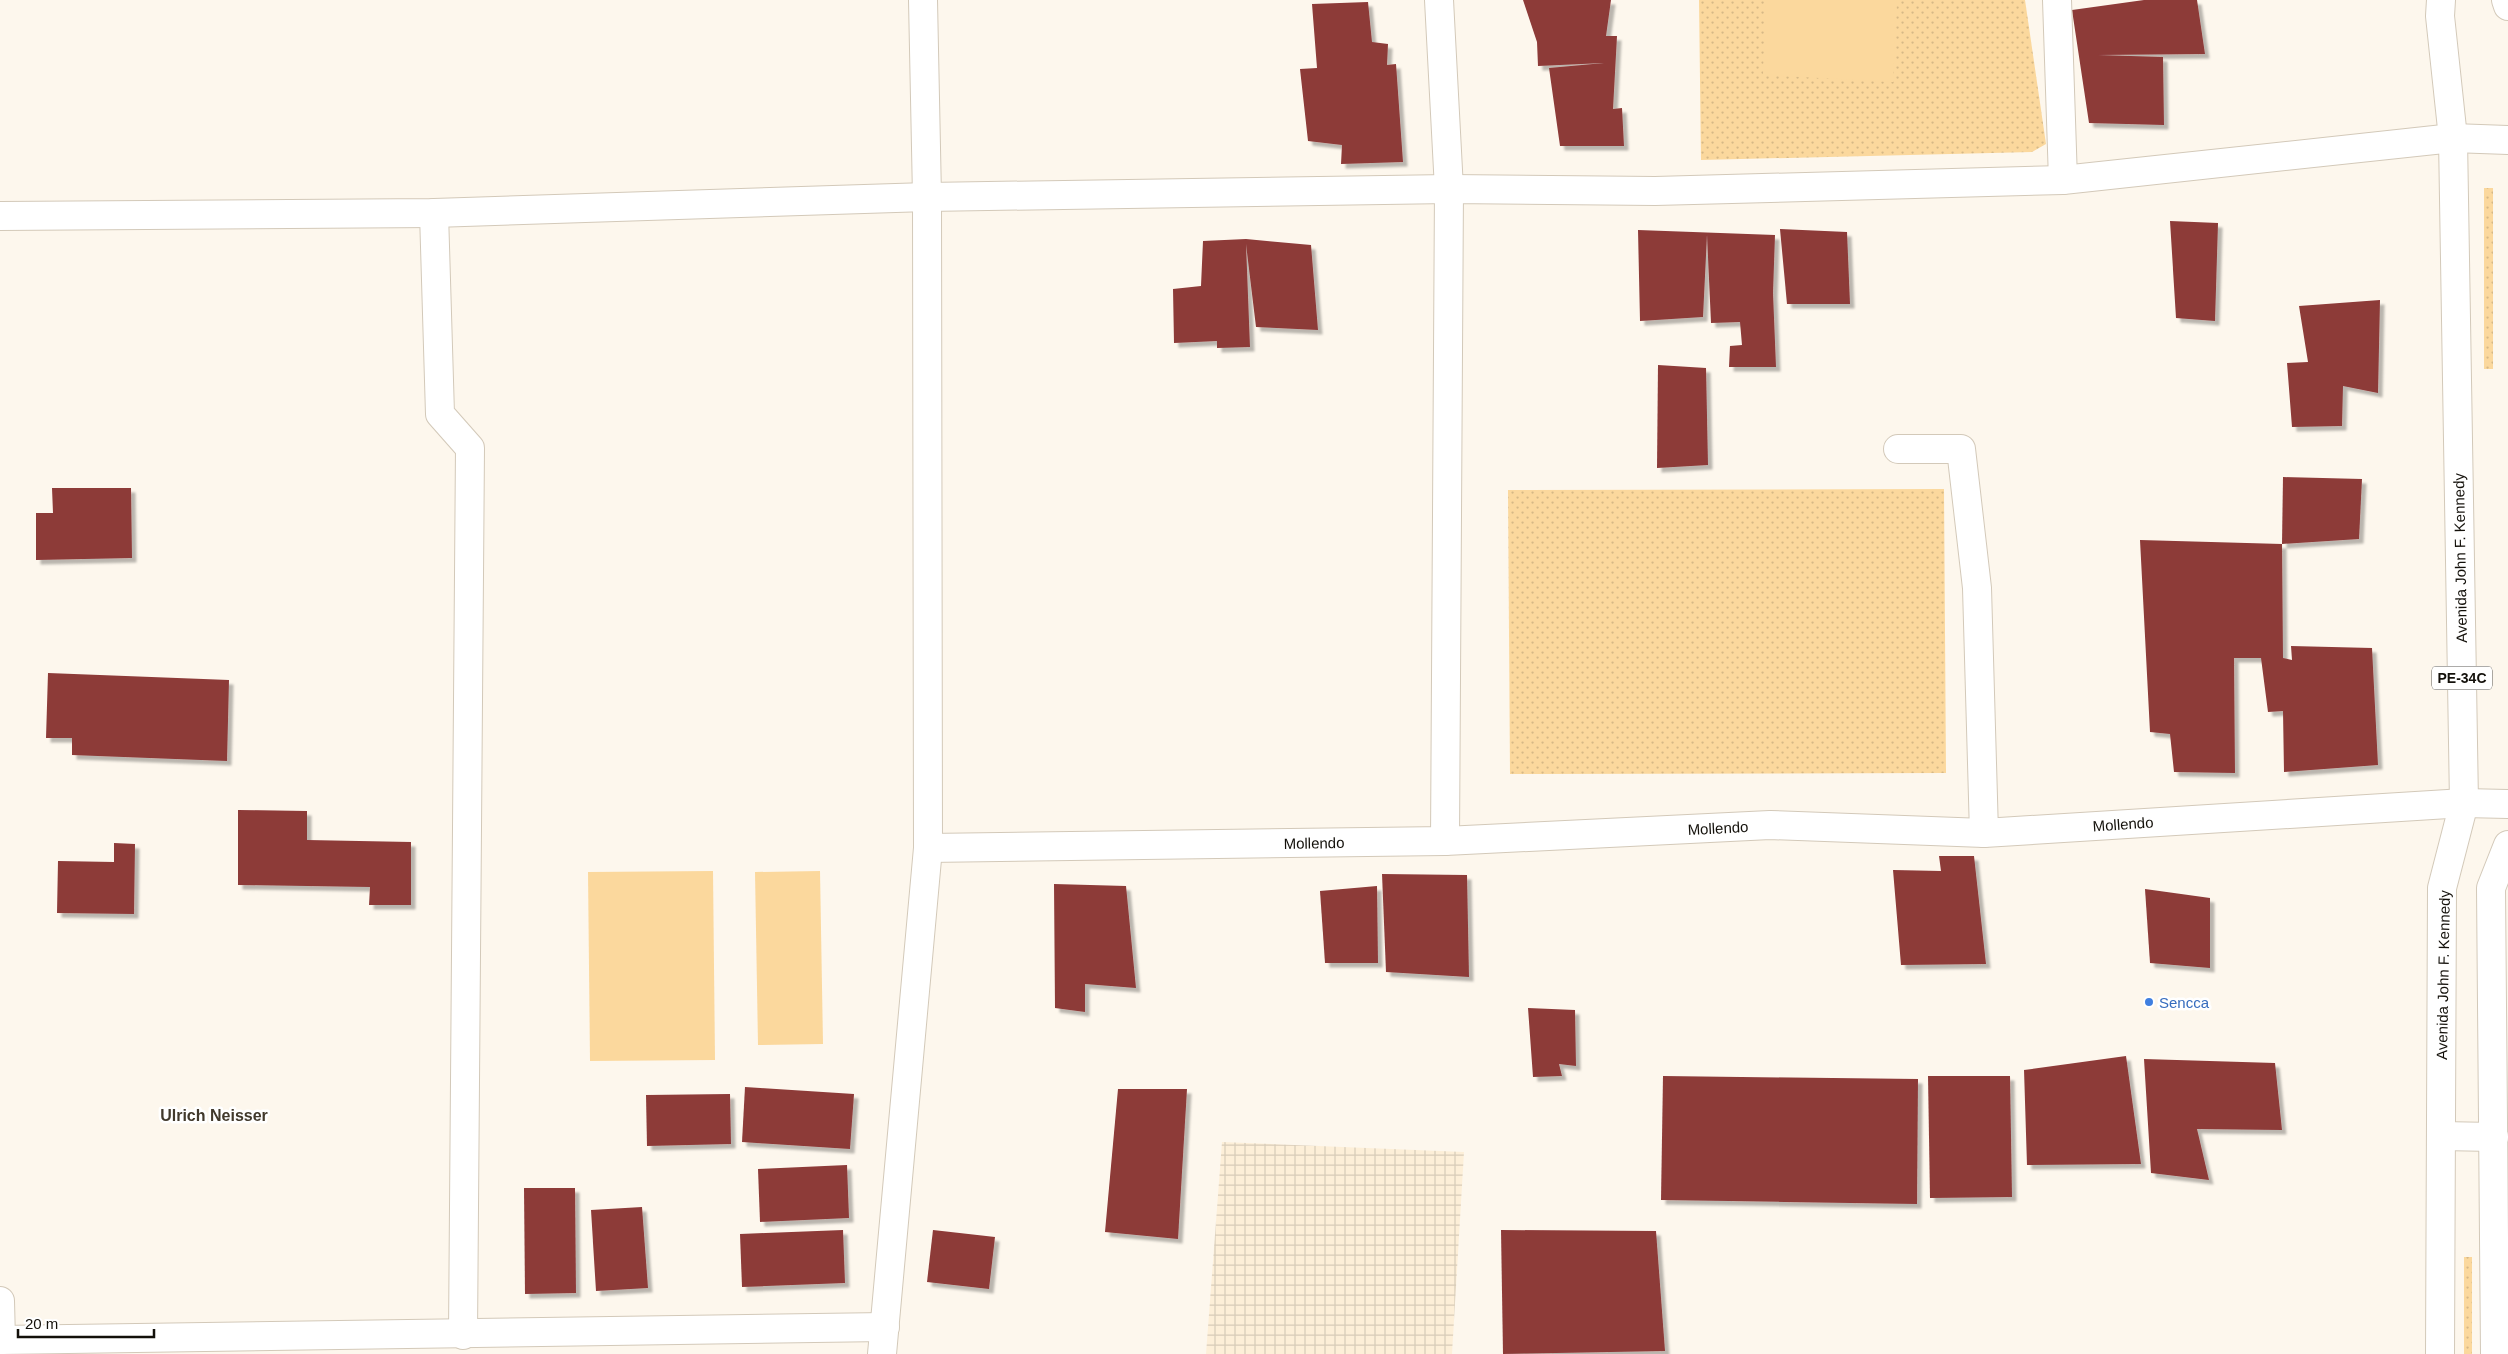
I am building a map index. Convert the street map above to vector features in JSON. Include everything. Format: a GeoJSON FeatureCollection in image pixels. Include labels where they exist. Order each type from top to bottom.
{"type":"FeatureCollection","features":[{"type":"Feature","properties":{"kind":"street"},"geometry":{"type":"LineString","coordinates":[[882,1354],[886,1327],[928,848],[926,197],[923,0]]}},
{"type":"Feature","properties":{"kind":"street"},"geometry":{"type":"LineString","coordinates":[[1439,0],[1449,188],[1445,841]]}},
{"type":"Feature","properties":{"kind":"street"},"geometry":{"type":"LineString","coordinates":[[2057,0],[2063,180]]}},
{"type":"Feature","properties":{"kind":"street","name":"Avenida John F. Kennedy"},"geometry":{"type":"LineString","coordinates":[[2440,1354],[2442,888],[2464,802],[2453,138],[2440,16],[2441,0]]}},
{"type":"Feature","properties":{"kind":"street"},"geometry":{"type":"LineString","coordinates":[[2506,0],[2508,6]]}},
{"type":"Feature","properties":{"kind":"street"},"geometry":{"type":"LineString","coordinates":[[0,216],[434,213],[926,197],[1449,188],[1655,191],[2063,180],[2453,138],[2508,140]]}},
{"type":"Feature","properties":{"kind":"street"},"geometry":{"type":"LineString","coordinates":[[434,213],[440,414],[470,448],[463,1334]]}},
{"type":"Feature","properties":{"kind":"street"},"geometry":{"type":"LineString","coordinates":[[1898,449],[1961,449],[1977,588],[1984,833]]}},
{"type":"Feature","properties":{"kind":"street","name":"Mollendo"},"geometry":{"type":"LineString","coordinates":[[928,848],[1445,841],[1770,825],[1984,833],[2464,802],[2508,804]]}},
{"type":"Feature","properties":{"kind":"street"},"geometry":{"type":"LineString","coordinates":[[2495,1354],[2491,888],[2508,845]]}},
{"type":"Feature","properties":{"kind":"street"},"geometry":{"type":"LineString","coordinates":[[2442,1136],[2494,1137]]}},
{"type":"Feature","properties":{"kind":"street"},"geometry":{"type":"LineString","coordinates":[[0,1301],[0,1340],[886,1327]]}},
{"type":"Feature","properties":{"kind":"shaded area"},"geometry":{"type":"Polygon","coordinates":[[[1699,0],[2025,0],[2046,144],[2032,152],[1701,160],[1699,0]]]}},
{"type":"Feature","properties":{"kind":"shaded area"},"geometry":{"type":"Polygon","coordinates":[[[1766,0],[1897,0],[1893,82],[1763,75],[1766,0]]]}},
{"type":"Feature","properties":{"kind":"shaded area"},"geometry":{"type":"Polygon","coordinates":[[[2484,188],[2493,188],[2493,369],[2484,369],[2484,188]]]}},
{"type":"Feature","properties":{"kind":"shaded area"},"geometry":{"type":"Polygon","coordinates":[[[1944,489],[1946,773],[1510,774],[1508,490],[1944,489]]]}},
{"type":"Feature","properties":{"kind":"shaded area"},"geometry":{"type":"Polygon","coordinates":[[[713,871],[715,1060],[590,1061],[588,872],[713,871]]]}},
{"type":"Feature","properties":{"kind":"shaded area"},"geometry":{"type":"Polygon","coordinates":[[[820,871],[823,1044],[758,1045],[755,872],[820,871]]]}},
{"type":"Feature","properties":{"kind":"shaded area"},"geometry":{"type":"Polygon","coordinates":[[[1222,1142],[1464,1152],[1452,1354],[1206,1354],[1222,1142]]]}},
{"type":"Feature","properties":{"kind":"shaded area"},"geometry":{"type":"Polygon","coordinates":[[[2464,1257],[2472,1257],[2472,1354],[2464,1354],[2464,1257]]]}},
{"type":"Feature","properties":{"kind":"building"},"geometry":{"type":"Polygon","coordinates":[[[1523,0],[1611,0],[1606,36],[1617,36],[1613,109],[1622,108],[1624,146],[1560,146],[1549,68],[1604,63],[1538,66],[1537,42],[1523,0]]]}},
{"type":"Feature","properties":{"kind":"building"},"geometry":{"type":"Polygon","coordinates":[[[2144,0],[2197,0],[2205,54],[2098,55],[2163,57],[2164,125],[2089,123],[2072,10],[2144,0]]]}},
{"type":"Feature","properties":{"kind":"building"},"geometry":{"type":"Polygon","coordinates":[[[1368,2],[1372,42],[1388,44],[1387,65],[1396,64],[1403,162],[1341,164],[1342,145],[1308,141],[1300,69],[1317,68],[1312,4],[1368,2]]]}},
{"type":"Feature","properties":{"kind":"building"},"geometry":{"type":"Polygon","coordinates":[[[2170,221],[2218,223],[2215,321],[2176,318],[2170,221]]]}},
{"type":"Feature","properties":{"kind":"building"},"geometry":{"type":"Polygon","coordinates":[[[1780,229],[1847,232],[1850,304],[1787,304],[1780,229]]]}},
{"type":"Feature","properties":{"kind":"building"},"geometry":{"type":"Polygon","coordinates":[[[1638,230],[1775,235],[1773,293],[1776,367],[1729,367],[1730,346],[1742,345],[1740,322],[1711,323],[1707,235],[1703,317],[1640,321],[1638,230]]]}},
{"type":"Feature","properties":{"kind":"building"},"geometry":{"type":"Polygon","coordinates":[[[1246,239],[1311,245],[1318,330],[1256,327],[1246,244],[1250,347],[1217,348],[1217,341],[1174,343],[1173,289],[1201,286],[1203,241],[1246,239]]]}},
{"type":"Feature","properties":{"kind":"building"},"geometry":{"type":"Polygon","coordinates":[[[2380,300],[2378,393],[2343,386],[2342,426],[2292,427],[2287,363],[2308,362],[2299,306],[2380,300]]]}},
{"type":"Feature","properties":{"kind":"building"},"geometry":{"type":"Polygon","coordinates":[[[1658,365],[1706,368],[1708,465],[1657,468],[1658,365]]]}},
{"type":"Feature","properties":{"kind":"building"},"geometry":{"type":"Polygon","coordinates":[[[2283,477],[2362,479],[2359,539],[2282,544],[2283,477]]]}},
{"type":"Feature","properties":{"kind":"building"},"geometry":{"type":"Polygon","coordinates":[[[52,488],[131,488],[132,558],[36,560],[36,513],[53,513],[52,488]]]}},
{"type":"Feature","properties":{"kind":"building"},"geometry":{"type":"Polygon","coordinates":[[[2140,540],[2282,544],[2283,658],[2292,660],[2291,646],[2372,648],[2378,765],[2284,772],[2283,711],[2268,712],[2261,658],[2234,658],[2235,773],[2174,772],[2170,734],[2150,732],[2140,540]]]}},
{"type":"Feature","properties":{"kind":"building"},"geometry":{"type":"Polygon","coordinates":[[[48,673],[229,680],[227,761],[72,755],[72,738],[46,738],[48,673]]]}},
{"type":"Feature","properties":{"kind":"building"},"geometry":{"type":"Polygon","coordinates":[[[238,810],[307,811],[307,840],[411,842],[411,905],[369,905],[370,887],[238,885],[238,810]]]}},
{"type":"Feature","properties":{"kind":"building"},"geometry":{"type":"Polygon","coordinates":[[[114,843],[135,844],[134,914],[57,913],[58,861],[114,862],[114,843]]]}},
{"type":"Feature","properties":{"kind":"building"},"geometry":{"type":"Polygon","coordinates":[[[1939,856],[1974,856],[1986,964],[1901,965],[1893,870],[1941,871],[1939,856]]]}},
{"type":"Feature","properties":{"kind":"building"},"geometry":{"type":"Polygon","coordinates":[[[1382,874],[1467,875],[1469,977],[1386,972],[1382,874]]]}},
{"type":"Feature","properties":{"kind":"building"},"geometry":{"type":"Polygon","coordinates":[[[1054,884],[1126,886],[1136,988],[1085,984],[1085,1012],[1055,1008],[1054,884]]]}},
{"type":"Feature","properties":{"kind":"building"},"geometry":{"type":"Polygon","coordinates":[[[1377,886],[1378,963],[1325,963],[1320,891],[1377,886]]]}},
{"type":"Feature","properties":{"kind":"building"},"geometry":{"type":"Polygon","coordinates":[[[2145,889],[2210,898],[2210,968],[2150,963],[2145,889]]]}},
{"type":"Feature","properties":{"kind":"building"},"geometry":{"type":"Polygon","coordinates":[[[1528,1008],[1575,1010],[1576,1066],[1559,1064],[1562,1076],[1533,1077],[1528,1008]]]}},
{"type":"Feature","properties":{"kind":"building"},"geometry":{"type":"Polygon","coordinates":[[[2126,1056],[2141,1164],[2027,1165],[2024,1070],[2126,1056]]]}},
{"type":"Feature","properties":{"kind":"building"},"geometry":{"type":"Polygon","coordinates":[[[2144,1059],[2275,1063],[2282,1130],[2197,1129],[2209,1180],[2151,1173],[2144,1059]]]}},
{"type":"Feature","properties":{"kind":"building"},"geometry":{"type":"Polygon","coordinates":[[[1663,1076],[1918,1079],[1917,1204],[1661,1200],[1663,1076]]]}},
{"type":"Feature","properties":{"kind":"building"},"geometry":{"type":"Polygon","coordinates":[[[1928,1076],[2010,1076],[2012,1197],[1930,1198],[1928,1076]]]}},
{"type":"Feature","properties":{"kind":"building"},"geometry":{"type":"Polygon","coordinates":[[[745,1087],[854,1094],[850,1149],[742,1142],[745,1087]]]}},
{"type":"Feature","properties":{"kind":"building"},"geometry":{"type":"Polygon","coordinates":[[[1118,1089],[1187,1089],[1178,1239],[1105,1232],[1118,1089]]]}},
{"type":"Feature","properties":{"kind":"building"},"geometry":{"type":"Polygon","coordinates":[[[730,1094],[731,1144],[647,1146],[646,1095],[730,1094]]]}},
{"type":"Feature","properties":{"kind":"building"},"geometry":{"type":"Polygon","coordinates":[[[847,1165],[849,1218],[760,1222],[758,1169],[847,1165]]]}},
{"type":"Feature","properties":{"kind":"building"},"geometry":{"type":"Polygon","coordinates":[[[524,1188],[575,1188],[576,1293],[525,1294],[524,1188]]]}},
{"type":"Feature","properties":{"kind":"building"},"geometry":{"type":"Polygon","coordinates":[[[642,1207],[648,1288],[596,1291],[591,1210],[642,1207]]]}},
{"type":"Feature","properties":{"kind":"building"},"geometry":{"type":"Polygon","coordinates":[[[843,1230],[845,1283],[742,1287],[740,1234],[843,1230]]]}},
{"type":"Feature","properties":{"kind":"building"},"geometry":{"type":"Polygon","coordinates":[[[933,1230],[995,1237],[989,1289],[927,1282],[933,1230]]]}},
{"type":"Feature","properties":{"kind":"building"},"geometry":{"type":"Polygon","coordinates":[[[1501,1230],[1656,1231],[1665,1351],[1503,1354],[1501,1230]]]}},
{"type":"Feature","properties":{"kind":"place","name":"Sencca"},"geometry":{"type":"Point","coordinates":[2149,1002]}},
{"type":"Feature","properties":{"kind":"district","name":"Ulrich Neisser"},"geometry":{"type":"Point","coordinates":[214,1115]}}]}
